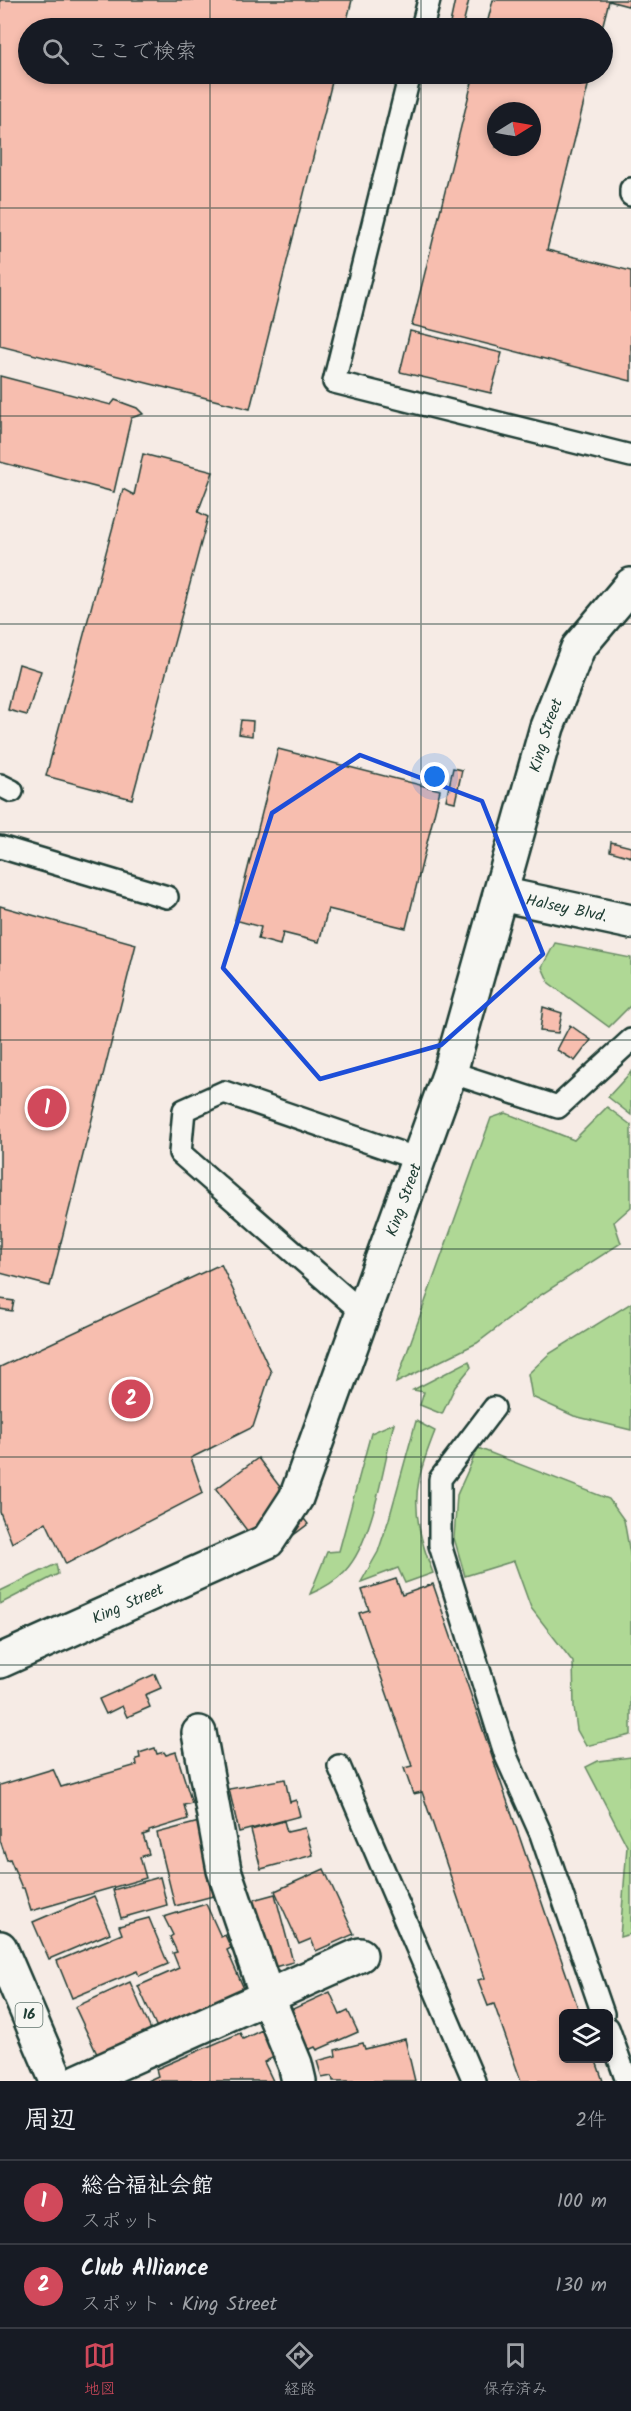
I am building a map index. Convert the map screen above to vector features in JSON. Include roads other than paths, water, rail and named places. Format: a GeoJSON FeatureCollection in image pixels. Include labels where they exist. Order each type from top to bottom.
{"type":"FeatureCollection","features":[{"type":"Feature","properties":{"kind":"main road","name":"King Street"},"geometry":{"type":"LineString","coordinates":[[0,1661],[268,1540],[296,1498],[450,1072],[547,726],[578,648],[631,585]]}},
{"type":"Feature","properties":{"kind":"main road","name":"Halsey Blvd."},"geometry":{"type":"LineString","coordinates":[[500,894],[631,922]]}},
{"type":"Feature","properties":{"kind":"main road"},"geometry":{"type":"LineString","coordinates":[[200,1733],[224,1870],[267,1996],[295,2064],[299,2081]]}},
{"type":"Feature","properties":{"kind":"main road","name":"16"},"geometry":{"type":"LineString","coordinates":[[0,1948],[57,2081]]}},
{"type":"Feature","properties":{"kind":"main road"},"geometry":{"type":"LineString","coordinates":[[80,2081],[360,1955]]}},
{"type":"Feature","properties":{"kind":"lane"},"geometry":{"type":"LineString","coordinates":[[424,18],[429,0]]}},
{"type":"Feature","properties":{"kind":"lane"},"geometry":{"type":"LineString","coordinates":[[408,84],[334,382],[631,456]]}},
{"type":"Feature","properties":{"kind":"lane"},"geometry":{"type":"LineString","coordinates":[[631,189],[631,195]]}},
{"type":"Feature","properties":{"kind":"lane"},"geometry":{"type":"LineString","coordinates":[[0,848],[167,897]]}},
{"type":"Feature","properties":{"kind":"lane"},"geometry":{"type":"LineString","coordinates":[[450,1072],[558,1107],[631,1041]]}},
{"type":"Feature","properties":{"kind":"lane"},"geometry":{"type":"LineString","coordinates":[[363,1313],[180,1153],[184,1110],[224,1092],[418,1159]]}},
{"type":"Feature","properties":{"kind":"lane"},"geometry":{"type":"LineString","coordinates":[[494,1408],[440,1479],[440,1545],[506,1756],[541,1834],[602,2009]]}},
{"type":"Feature","properties":{"kind":"lane"},"geometry":{"type":"LineString","coordinates":[[339,1766],[474,2081]]}},
{"type":"Feature","properties":{"kind":"lane"},"geometry":{"type":"LineString","coordinates":[[613,2040],[627,2081]]}},
{"type":"Feature","properties":{"kind":"place","name":"総合福祉会館"},"geometry":{"type":"Point","coordinates":[47,1108]}},
{"type":"Feature","properties":{"kind":"place","name":"Club Alliance"},"geometry":{"type":"Point","coordinates":[131,1399]}}]}
